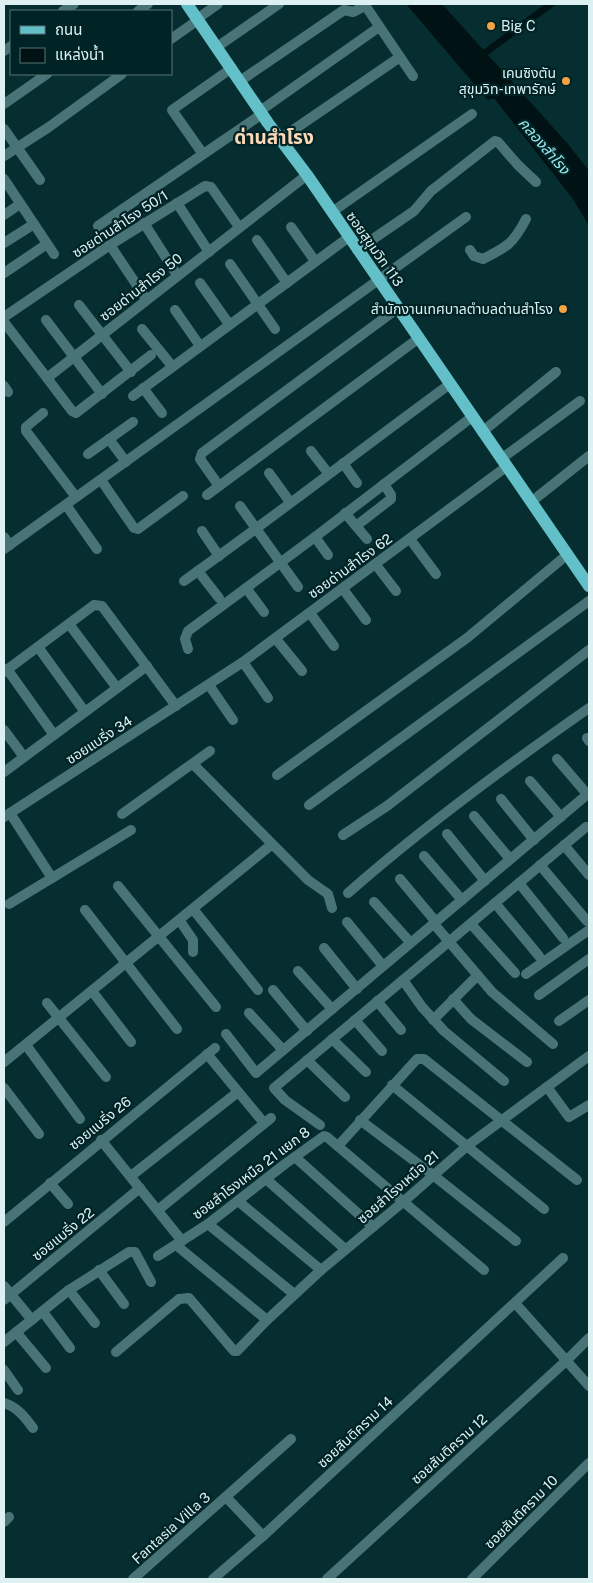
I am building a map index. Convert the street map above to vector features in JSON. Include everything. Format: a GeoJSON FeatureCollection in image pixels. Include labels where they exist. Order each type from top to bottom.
{"type":"FeatureCollection","features":[{"type":"Feature","properties":{"kind":"main road","name":"ซอยสุขุมวิท 113"},"geometry":{"type":"LineString","coordinates":[[187,4],[307,175],[589,586]]}},
{"type":"Feature","properties":{"kind":"street"},"geometry":{"type":"LineString","coordinates":[[172,38],[218,4]]}},
{"type":"Feature","properties":{"kind":"street"},"geometry":{"type":"LineString","coordinates":[[217,47],[279,4]]}},
{"type":"Feature","properties":{"kind":"street"},"geometry":{"type":"LineString","coordinates":[[240,81],[344,10],[353,12],[366,8],[412,76]]}},
{"type":"Feature","properties":{"kind":"street"},"geometry":{"type":"LineString","coordinates":[[98,226],[203,154],[380,27]]}},
{"type":"Feature","properties":{"kind":"street"},"geometry":{"type":"LineString","coordinates":[[280,139],[400,57]]}},
{"type":"Feature","properties":{"kind":"street"},"geometry":{"type":"LineString","coordinates":[[203,154],[173,112],[173,108],[232,68]]}},
{"type":"Feature","properties":{"kind":"street"},"geometry":{"type":"LineString","coordinates":[[4,104],[47,75]]}},
{"type":"Feature","properties":{"kind":"street"},"geometry":{"type":"LineString","coordinates":[[4,156],[49,127],[121,75]]}},
{"type":"Feature","properties":{"kind":"street"},"geometry":{"type":"LineString","coordinates":[[332,212],[472,114]]}},
{"type":"Feature","properties":{"kind":"street"},"geometry":{"type":"LineString","coordinates":[[4,129],[40,180]]}},
{"type":"Feature","properties":{"kind":"street"},"geometry":{"type":"LineString","coordinates":[[357,250],[414,211],[431,191],[495,141],[536,182]]}},
{"type":"Feature","properties":{"kind":"street","name":"ซอยด่านสำโรง 50"},"geometry":{"type":"LineString","coordinates":[[47,378],[307,175]]}},
{"type":"Feature","properties":{"kind":"street"},"geometry":{"type":"LineString","coordinates":[[5,184],[54,254]]}},
{"type":"Feature","properties":{"kind":"street","name":"ซอยด่านสำโรง 50/1"},"geometry":{"type":"LineString","coordinates":[[4,317],[144,223],[208,186],[240,227]]}},
{"type":"Feature","properties":{"kind":"street"},"geometry":{"type":"LineString","coordinates":[[177,203],[209,252]]}},
{"type":"Feature","properties":{"kind":"street"},"geometry":{"type":"LineString","coordinates":[[4,215],[20,204]]}},
{"type":"Feature","properties":{"kind":"street"},"geometry":{"type":"LineString","coordinates":[[6,544],[76,498],[466,217]]}},
{"type":"Feature","properties":{"kind":"street"},"geometry":{"type":"LineString","coordinates":[[470,250],[474,256],[483,259],[506,248],[517,237],[526,220]]}},
{"type":"Feature","properties":{"kind":"street"},"geometry":{"type":"LineString","coordinates":[[144,223],[177,276]]}},
{"type":"Feature","properties":{"kind":"street"},"geometry":{"type":"LineString","coordinates":[[4,243],[34,224]]}},
{"type":"Feature","properties":{"kind":"street"},"geometry":{"type":"LineString","coordinates":[[291,227],[315,261]]}},
{"type":"Feature","properties":{"kind":"street"},"geometry":{"type":"LineString","coordinates":[[133,396],[349,237]]}},
{"type":"Feature","properties":{"kind":"street"},"geometry":{"type":"LineString","coordinates":[[257,240],[287,283]]}},
{"type":"Feature","properties":{"kind":"street"},"geometry":{"type":"LineString","coordinates":[[4,273],[47,244]]}},
{"type":"Feature","properties":{"kind":"street"},"geometry":{"type":"LineString","coordinates":[[110,245],[146,299]]}},
{"type":"Feature","properties":{"kind":"street"},"geometry":{"type":"LineString","coordinates":[[230,264],[275,329]]}},
{"type":"Feature","properties":{"kind":"street"},"geometry":{"type":"LineString","coordinates":[[200,283],[229,324]]}},
{"type":"Feature","properties":{"kind":"street"},"geometry":{"type":"LineString","coordinates":[[79,305],[131,372]]}},
{"type":"Feature","properties":{"kind":"street"},"geometry":{"type":"LineString","coordinates":[[219,486],[200,460],[202,453],[398,308]]}},
{"type":"Feature","properties":{"kind":"street"},"geometry":{"type":"LineString","coordinates":[[175,310],[200,346]]}},
{"type":"Feature","properties":{"kind":"street"},"geometry":{"type":"LineString","coordinates":[[46,320],[102,394]]}},
{"type":"Feature","properties":{"kind":"street"},"geometry":{"type":"LineString","coordinates":[[4,322],[72,411],[76,413],[151,355]]}},
{"type":"Feature","properties":{"kind":"street"},"geometry":{"type":"LineString","coordinates":[[142,329],[172,366]]}},
{"type":"Feature","properties":{"kind":"street"},"geometry":{"type":"LineString","coordinates":[[207,495],[419,338]]}},
{"type":"Feature","properties":{"kind":"street"},"geometry":{"type":"LineString","coordinates":[[482,432],[556,372]]}},
{"type":"Feature","properties":{"kind":"street"},"geometry":{"type":"LineString","coordinates":[[184,581],[256,530],[290,502],[450,384]]}},
{"type":"Feature","properties":{"kind":"street"},"geometry":{"type":"LineString","coordinates":[[143,388],[162,413]]}},
{"type":"Feature","properties":{"kind":"street","name":"ซอยด่านสำโรง 62"},"geometry":{"type":"LineString","coordinates":[[208,685],[276,639],[376,565],[580,401]]}},
{"type":"Feature","properties":{"kind":"street"},"geometry":{"type":"LineString","coordinates":[[43,413],[26,427],[26,431],[76,498]]}},
{"type":"Feature","properties":{"kind":"street"},"geometry":{"type":"LineString","coordinates":[[188,649],[185,639],[188,631],[472,417]]}},
{"type":"Feature","properties":{"kind":"street"},"geometry":{"type":"LineString","coordinates":[[88,454],[132,422]]}},
{"type":"Feature","properties":{"kind":"street"},"geometry":{"type":"LineString","coordinates":[[110,439],[126,462]]}},
{"type":"Feature","properties":{"kind":"street"},"geometry":{"type":"LineString","coordinates":[[311,451],[328,474]]}},
{"type":"Feature","properties":{"kind":"street"},"geometry":{"type":"LineString","coordinates":[[531,502],[588,459]]}},
{"type":"Feature","properties":{"kind":"street"},"geometry":{"type":"LineString","coordinates":[[343,463],[357,483]]}},
{"type":"Feature","properties":{"kind":"street"},"geometry":{"type":"LineString","coordinates":[[269,474],[290,502]]}},
{"type":"Feature","properties":{"kind":"street"},"geometry":{"type":"LineString","coordinates":[[101,480],[134,528],[183,496]]}},
{"type":"Feature","properties":{"kind":"street"},"geometry":{"type":"LineString","coordinates":[[356,526],[391,499],[391,495],[384,484]]}},
{"type":"Feature","properties":{"kind":"street"},"geometry":{"type":"LineString","coordinates":[[66,505],[98,549]]}},
{"type":"Feature","properties":{"kind":"street"},"geometry":{"type":"LineString","coordinates":[[240,506],[298,588]]}},
{"type":"Feature","properties":{"kind":"street"},"geometry":{"type":"LineString","coordinates":[[345,513],[367,539]]}},
{"type":"Feature","properties":{"kind":"street"},"geometry":{"type":"LineString","coordinates":[[202,531],[219,556]]}},
{"type":"Feature","properties":{"kind":"street"},"geometry":{"type":"LineString","coordinates":[[315,537],[328,555]]}},
{"type":"Feature","properties":{"kind":"street"},"geometry":{"type":"LineString","coordinates":[[410,539],[436,574]]}},
{"type":"Feature","properties":{"kind":"street"},"geometry":{"type":"LineString","coordinates":[[277,775],[467,638],[568,554]]}},
{"type":"Feature","properties":{"kind":"street"},"geometry":{"type":"LineString","coordinates":[[376,565],[396,591]]}},
{"type":"Feature","properties":{"kind":"street"},"geometry":{"type":"LineString","coordinates":[[198,571],[219,598]]}},
{"type":"Feature","properties":{"kind":"street"},"geometry":{"type":"LineString","coordinates":[[246,588],[264,612]]}},
{"type":"Feature","properties":{"kind":"street"},"geometry":{"type":"LineString","coordinates":[[343,588],[366,620]]}},
{"type":"Feature","properties":{"kind":"street"},"geometry":{"type":"LineString","coordinates":[[308,805],[589,600]]}},
{"type":"Feature","properties":{"kind":"street"},"geometry":{"type":"LineString","coordinates":[[54,735],[6,671],[94,605],[102,606],[176,706]]}},
{"type":"Feature","properties":{"kind":"street"},"geometry":{"type":"LineString","coordinates":[[310,613],[334,646]]}},
{"type":"Feature","properties":{"kind":"street"},"geometry":{"type":"LineString","coordinates":[[69,624],[117,688]]}},
{"type":"Feature","properties":{"kind":"street"},"geometry":{"type":"LineString","coordinates":[[276,639],[302,671]]}},
{"type":"Feature","properties":{"kind":"street"},"geometry":{"type":"LineString","coordinates":[[38,646],[85,712]]}},
{"type":"Feature","properties":{"kind":"street"},"geometry":{"type":"LineString","coordinates":[[343,835],[387,806],[589,650]]}},
{"type":"Feature","properties":{"kind":"street"},"geometry":{"type":"LineString","coordinates":[[243,662],[268,698]]}},
{"type":"Feature","properties":{"kind":"street"},"geometry":{"type":"LineString","coordinates":[[4,772],[147,666]]}},
{"type":"Feature","properties":{"kind":"street"},"geometry":{"type":"LineString","coordinates":[[208,685],[233,720]]}},
{"type":"Feature","properties":{"kind":"street","name":"ซอยแบริ่ง 34"},"geometry":{"type":"LineString","coordinates":[[7,815],[208,685]]}},
{"type":"Feature","properties":{"kind":"street"},"geometry":{"type":"LineString","coordinates":[[348,893],[392,854],[509,763],[589,708]]}},
{"type":"Feature","properties":{"kind":"street"},"geometry":{"type":"LineString","coordinates":[[4,730],[24,757]]}},
{"type":"Feature","properties":{"kind":"street"},"geometry":{"type":"LineString","coordinates":[[122,814],[210,751]]}},
{"type":"Feature","properties":{"kind":"street"},"geometry":{"type":"LineString","coordinates":[[226,1034],[256,1073],[588,794],[557,759]]}},
{"type":"Feature","properties":{"kind":"street"},"geometry":{"type":"LineString","coordinates":[[193,764],[271,845],[308,880],[328,894],[332,908]]}},
{"type":"Feature","properties":{"kind":"street"},"geometry":{"type":"LineString","coordinates":[[530,781],[561,817]]}},
{"type":"Feature","properties":{"kind":"street"},"geometry":{"type":"LineString","coordinates":[[501,799],[534,840]]}},
{"type":"Feature","properties":{"kind":"street"},"geometry":{"type":"LineString","coordinates":[[7,815],[52,878]]}},
{"type":"Feature","properties":{"kind":"street"},"geometry":{"type":"LineString","coordinates":[[474,816],[510,860]]}},
{"type":"Feature","properties":{"kind":"street"},"geometry":{"type":"LineString","coordinates":[[320,1125],[285,1100],[274,1088],[518,883],[588,828]]}},
{"type":"Feature","properties":{"kind":"street"},"geometry":{"type":"LineString","coordinates":[[9,904],[131,830]]}},
{"type":"Feature","properties":{"kind":"street"},"geometry":{"type":"LineString","coordinates":[[447,834],[484,881]]}},
{"type":"Feature","properties":{"kind":"street"},"geometry":{"type":"LineString","coordinates":[[4,1062],[126,962],[180,921],[271,845]]}},
{"type":"Feature","properties":{"kind":"street"},"geometry":{"type":"LineString","coordinates":[[564,845],[589,875]]}},
{"type":"Feature","properties":{"kind":"street"},"geometry":{"type":"LineString","coordinates":[[424,856],[462,900]]}},
{"type":"Feature","properties":{"kind":"street"},"geometry":{"type":"LineString","coordinates":[[526,974],[588,925],[540,865]]}},
{"type":"Feature","properties":{"kind":"street"},"geometry":{"type":"LineString","coordinates":[[400,879],[449,942],[492,992],[553,1044]]}},
{"type":"Feature","properties":{"kind":"street"},"geometry":{"type":"LineString","coordinates":[[518,883],[563,938]]}},
{"type":"Feature","properties":{"kind":"street"},"geometry":{"type":"LineString","coordinates":[[118,886],[216,1007]]}},
{"type":"Feature","properties":{"kind":"street"},"geometry":{"type":"LineString","coordinates":[[374,902],[410,942]]}},
{"type":"Feature","properties":{"kind":"street"},"geometry":{"type":"LineString","coordinates":[[495,903],[539,956]]}},
{"type":"Feature","properties":{"kind":"street"},"geometry":{"type":"LineString","coordinates":[[193,909],[258,990]]}},
{"type":"Feature","properties":{"kind":"street"},"geometry":{"type":"LineString","coordinates":[[85,910],[177,1029]]}},
{"type":"Feature","properties":{"kind":"street"},"geometry":{"type":"LineString","coordinates":[[180,921],[193,940],[193,952]]}},
{"type":"Feature","properties":{"kind":"street"},"geometry":{"type":"LineString","coordinates":[[347,922],[383,966]]}},
{"type":"Feature","properties":{"kind":"street"},"geometry":{"type":"LineString","coordinates":[[471,924],[515,973]]}},
{"type":"Feature","properties":{"kind":"street"},"geometry":{"type":"LineString","coordinates":[[324,948],[357,989]]}},
{"type":"Feature","properties":{"kind":"street"},"geometry":{"type":"LineString","coordinates":[[538,995],[589,959]]}},
{"type":"Feature","properties":{"kind":"street"},"geometry":{"type":"LineString","coordinates":[[298,971],[332,1009]]}},
{"type":"Feature","properties":{"kind":"street"},"geometry":{"type":"LineString","coordinates":[[433,1020],[478,976]]}},
{"type":"Feature","properties":{"kind":"street"},"geometry":{"type":"LineString","coordinates":[[403,980],[422,1008],[433,1020],[504,1081]]}},
{"type":"Feature","properties":{"kind":"street"},"geometry":{"type":"LineString","coordinates":[[273,990],[306,1031]]}},
{"type":"Feature","properties":{"kind":"street"},"geometry":{"type":"LineString","coordinates":[[92,991],[131,1042]]}},
{"type":"Feature","properties":{"kind":"street"},"geometry":{"type":"LineString","coordinates":[[454,1000],[471,1018],[527,1062]]}},
{"type":"Feature","properties":{"kind":"street"},"geometry":{"type":"LineString","coordinates":[[559,1021],[589,1000]]}},
{"type":"Feature","properties":{"kind":"street"},"geometry":{"type":"LineString","coordinates":[[378,1001],[401,1030]]}},
{"type":"Feature","properties":{"kind":"street"},"geometry":{"type":"LineString","coordinates":[[47,1004],[106,1077]]}},
{"type":"Feature","properties":{"kind":"street"},"geometry":{"type":"LineString","coordinates":[[249,1013],[283,1050]]}},
{"type":"Feature","properties":{"kind":"street"},"geometry":{"type":"LineString","coordinates":[[355,1020],[382,1051]]}},
{"type":"Feature","properties":{"kind":"street"},"geometry":{"type":"LineString","coordinates":[[332,1039],[366,1072]]}},
{"type":"Feature","properties":{"kind":"street"},"geometry":{"type":"LineString","coordinates":[[26,1045],[80,1119]]}},
{"type":"Feature","properties":{"kind":"street","name":"ซอยแบริ่ง 26"},"geometry":{"type":"LineString","coordinates":[[4,1222],[211,1051],[238,1092]]}},
{"type":"Feature","properties":{"kind":"street","name":"ซอยสำโรงเหนือ 21"},"geometry":{"type":"LineString","coordinates":[[116,1352],[179,1299],[187,1298],[235,1351],[321,1270],[403,1202],[466,1146],[589,1056]]}},
{"type":"Feature","properties":{"kind":"street"},"geometry":{"type":"LineString","coordinates":[[338,1146],[417,1059],[424,1059],[577,1180]]}},
{"type":"Feature","properties":{"kind":"street"},"geometry":{"type":"LineString","coordinates":[[307,1060],[345,1097]]}},
{"type":"Feature","properties":{"kind":"street"},"geometry":{"type":"LineString","coordinates":[[392,1085],[544,1208]]}},
{"type":"Feature","properties":{"kind":"street"},"geometry":{"type":"LineString","coordinates":[[547,1087],[569,1117],[589,1105]]}},
{"type":"Feature","properties":{"kind":"street"},"geometry":{"type":"LineString","coordinates":[[4,1088],[39,1134]]}},
{"type":"Feature","properties":{"kind":"street"},"geometry":{"type":"LineString","coordinates":[[130,1176],[238,1092],[267,1121],[158,1210]]}},
{"type":"Feature","properties":{"kind":"street"},"geometry":{"type":"LineString","coordinates":[[360,1120],[433,1174],[516,1241]]}},
{"type":"Feature","properties":{"kind":"street","name":"ซอยสำโรงเหนือ 21 แยก 8"},"geometry":{"type":"LineString","coordinates":[[158,1256],[208,1224],[322,1137],[327,1137],[484,1270]]}},
{"type":"Feature","properties":{"kind":"street"},"geometry":{"type":"LineString","coordinates":[[101,1140],[158,1210],[179,1243],[267,1320]]}},
{"type":"Feature","properties":{"kind":"street"},"geometry":{"type":"LineString","coordinates":[[295,1157],[373,1227]]}},
{"type":"Feature","properties":{"kind":"street"},"geometry":{"type":"LineString","coordinates":[[266,1179],[345,1249]]}},
{"type":"Feature","properties":{"kind":"street"},"geometry":{"type":"LineString","coordinates":[[50,1183],[68,1204]]}},
{"type":"Feature","properties":{"kind":"street","name":"ซอยแบริ่ง 22"},"geometry":{"type":"LineString","coordinates":[[6,1294],[140,1188]]}},
{"type":"Feature","properties":{"kind":"street"},"geometry":{"type":"LineString","coordinates":[[238,1201],[321,1270]]}},
{"type":"Feature","properties":{"kind":"street"},"geometry":{"type":"LineString","coordinates":[[208,1224],[294,1294]]}},
{"type":"Feature","properties":{"kind":"street"},"geometry":{"type":"LineString","coordinates":[[4,1342],[69,1290],[129,1252],[134,1251],[151,1282]]}},
{"type":"Feature","properties":{"kind":"street","name":"ซอยสันติคราม 14"},"geometry":{"type":"LineString","coordinates":[[213,1579],[263,1536],[563,1258]]}},
{"type":"Feature","properties":{"kind":"street"},"geometry":{"type":"LineString","coordinates":[[99,1270],[124,1304]]}},
{"type":"Feature","properties":{"kind":"street"},"geometry":{"type":"LineString","coordinates":[[69,1290],[95,1323]]}},
{"type":"Feature","properties":{"kind":"street"},"geometry":{"type":"LineString","coordinates":[[6,1294],[32,1320]]}},
{"type":"Feature","properties":{"kind":"street"},"geometry":{"type":"LineString","coordinates":[[515,1303],[589,1386]]}},
{"type":"Feature","properties":{"kind":"street"},"geometry":{"type":"LineString","coordinates":[[43,1312],[70,1348]]}},
{"type":"Feature","properties":{"kind":"street"},"geometry":{"type":"LineString","coordinates":[[16,1332],[46,1368]]}},
{"type":"Feature","properties":{"kind":"street","name":"ซอยสันติคราม 12"},"geometry":{"type":"LineString","coordinates":[[326,1579],[589,1338]]}},
{"type":"Feature","properties":{"kind":"street"},"geometry":{"type":"LineString","coordinates":[[4,1370],[18,1390]]}},
{"type":"Feature","properties":{"kind":"street"},"geometry":{"type":"LineString","coordinates":[[4,1403],[19,1411],[33,1428]]}},
{"type":"Feature","properties":{"kind":"street","name":"Fantasia Villa 3"},"geometry":{"type":"LineString","coordinates":[[134,1579],[292,1439]]}},
{"type":"Feature","properties":{"kind":"street","name":"ซอยสันติคราม 10"},"geometry":{"type":"LineString","coordinates":[[472,1579],[589,1463]]}},
{"type":"Feature","properties":{"kind":"street","name":"Fantasia Villa 3"},"geometry":{"type":"LineString","coordinates":[[226,1497],[263,1536]]}},
{"type":"Feature","properties":{"kind":"water","name":"คลองสำโรง"},"geometry":{"type":"Polygon","coordinates":[[[406,4],[442,4],[568,144],[589,171],[589,226],[573,199],[494,98],[488,100],[406,4]]]}},
{"type":"Feature","properties":{"kind":"waterway"},"geometry":{"type":"LineString","coordinates":[[478,58],[551,4]]}},
{"type":"Feature","properties":{"kind":"place","name":"Big C"},"geometry":{"type":"Point","coordinates":[491,26]}},
{"type":"Feature","properties":{"kind":"place","name":"เคนซิงตัน สุขุมวิท-เทพารักษ์"},"geometry":{"type":"Point","coordinates":[566,81]}},
{"type":"Feature","properties":{"kind":"place","name":"สำนักงานเทศบาลตำบลด่านสำโรง"},"geometry":{"type":"Point","coordinates":[563,309]}},
{"type":"Feature","properties":{"kind":"district","name":"ด่านสำโรง"},"geometry":{"type":"Point","coordinates":[274,137]}}]}
